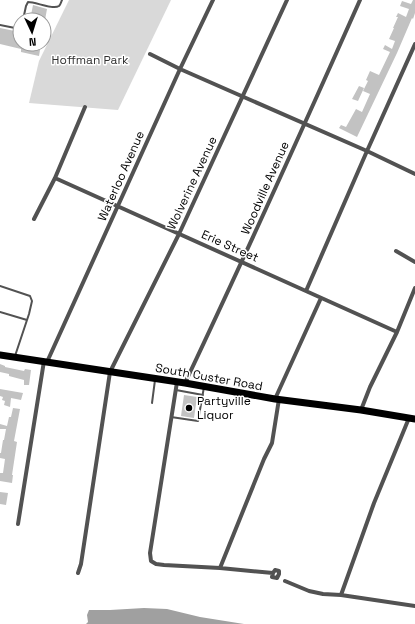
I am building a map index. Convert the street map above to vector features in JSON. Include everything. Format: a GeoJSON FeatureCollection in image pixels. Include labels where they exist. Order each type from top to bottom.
{"type":"FeatureCollection","features":[{"type":"Feature","properties":{"kind":"main road","name":"South Custer Road"},"geometry":{"type":"LineString","coordinates":[[0,355],[204,386],[277,399],[412,418]]}},
{"type":"Feature","properties":{"kind":"street","name":"Waterloo Avenue"},"geometry":{"type":"LineString","coordinates":[[18,524],[46,361],[213,0]]}},
{"type":"Feature","properties":{"kind":"street","name":"Wolverine Avenue"},"geometry":{"type":"LineString","coordinates":[[78,573],[81,564],[110,372],[179,234],[287,0]]}},
{"type":"Feature","properties":{"kind":"street","name":"Woodville Avenue"},"geometry":{"type":"LineString","coordinates":[[185,383],[242,263],[360,0]]}},
{"type":"Feature","properties":{"kind":"street"},"geometry":{"type":"LineString","coordinates":[[306,291],[415,44]]}},
{"type":"Feature","properties":{"kind":"street"},"geometry":{"type":"LineString","coordinates":[[150,54],[180,69],[367,151],[415,174]]}},
{"type":"Feature","properties":{"kind":"street"},"geometry":{"type":"LineString","coordinates":[[34,219],[55,178],[85,107]]}},
{"type":"Feature","properties":{"kind":"street","name":"Erie Street"},"geometry":{"type":"LineString","coordinates":[[55,178],[397,332]]}},
{"type":"Feature","properties":{"kind":"street"},"geometry":{"type":"LineString","coordinates":[[396,251],[415,262]]}},
{"type":"Feature","properties":{"kind":"street"},"geometry":{"type":"LineString","coordinates":[[361,410],[370,387],[397,332],[415,288]]}},
{"type":"Feature","properties":{"kind":"street"},"geometry":{"type":"LineString","coordinates":[[220,568],[264,459],[272,443],[277,399],[321,298]]}},
{"type":"Feature","properties":{"kind":"street"},"geometry":{"type":"LineString","coordinates":[[177,382],[150,554],[151,561],[156,564],[164,565],[274,573]]}},
{"type":"Feature","properties":{"kind":"street"},"geometry":{"type":"LineString","coordinates":[[341,595],[374,503],[412,418]]}},
{"type":"Feature","properties":{"kind":"street"},"geometry":{"type":"LineString","coordinates":[[285,581],[309,591],[323,594],[341,595],[415,606]]}},
{"type":"Feature","properties":{"kind":"lane"},"geometry":{"type":"LineString","coordinates":[[24,12],[28,2],[57,7],[60,5],[62,0]]}},
{"type":"Feature","properties":{"kind":"lane"},"geometry":{"type":"LineString","coordinates":[[0,25],[12,27]]}},
{"type":"Feature","properties":{"kind":"lane"},"geometry":{"type":"LineString","coordinates":[[0,286],[30,296],[32,301],[15,357]]}},
{"type":"Feature","properties":{"kind":"lane"},"geometry":{"type":"LineString","coordinates":[[0,312],[27,320]]}},
{"type":"Feature","properties":{"kind":"lane"},"geometry":{"type":"LineString","coordinates":[[152,403],[156,379]]}},
{"type":"Feature","properties":{"kind":"lane"},"geometry":{"type":"LineString","coordinates":[[171,417],[198,421],[204,386]]}},
{"type":"Feature","properties":{"kind":"lane"},"geometry":{"type":"LineString","coordinates":[[176,390],[202,395]]}},
{"type":"Feature","properties":{"kind":"green space","name":"Hoffman Park"},"geometry":{"type":"Polygon","coordinates":[[[69,0],[171,0],[118,110],[29,103],[39,61],[43,52],[52,52],[52,35],[69,0]]]}},
{"type":"Feature","properties":{"kind":"shaded area"},"geometry":{"type":"Polygon","coordinates":[[[144,608],[167,609],[200,617],[244,624],[86,624],[88,622],[87,615],[89,610],[144,608]]]}},
{"type":"Feature","properties":{"kind":"building"},"geometry":{"type":"Polygon","coordinates":[[[413,0],[415,0],[415,13],[413,19],[412,18],[357,137],[339,128],[341,125],[346,127],[356,109],[362,112],[370,94],[363,91],[368,81],[366,80],[370,71],[379,75],[390,52],[383,49],[385,45],[392,49],[395,41],[389,39],[398,17],[396,17],[398,13],[406,17],[409,9],[400,6],[402,1],[411,4],[413,0]]]}},
{"type":"Feature","properties":{"kind":"building"},"geometry":{"type":"Polygon","coordinates":[[[33,5],[47,9],[46,12],[32,12],[33,5]]]}},
{"type":"Feature","properties":{"kind":"building"},"geometry":{"type":"Polygon","coordinates":[[[0,28],[12,30],[12,47],[0,44],[0,28]]]}},
{"type":"Feature","properties":{"kind":"building"},"geometry":{"type":"Polygon","coordinates":[[[21,52],[40,52],[39,56],[21,52]]]}},
{"type":"Feature","properties":{"kind":"building"},"geometry":{"type":"Polygon","coordinates":[[[359,86],[364,88],[358,101],[352,99],[359,86]]]}},
{"type":"Feature","properties":{"kind":"building"},"geometry":{"type":"Polygon","coordinates":[[[0,364],[5,367],[24,371],[25,369],[31,370],[29,385],[24,385],[24,380],[0,372],[0,364]]]}},
{"type":"Feature","properties":{"kind":"building"},"geometry":{"type":"Polygon","coordinates":[[[0,389],[23,393],[21,400],[11,398],[10,407],[4,405],[5,401],[2,400],[3,397],[0,396],[0,389]]]}},
{"type":"Feature","properties":{"kind":"building","name":"Partyville Liquor"},"geometry":{"type":"Polygon","coordinates":[[[184,395],[197,397],[194,418],[181,416],[184,395]]]}},
{"type":"Feature","properties":{"kind":"building"},"geometry":{"type":"Polygon","coordinates":[[[13,408],[20,409],[14,441],[17,442],[12,483],[0,481],[0,473],[3,473],[5,459],[0,458],[0,453],[6,429],[0,429],[0,424],[7,426],[13,408]]]}},
{"type":"Feature","properties":{"kind":"building"},"geometry":{"type":"Polygon","coordinates":[[[0,492],[8,493],[6,505],[0,504],[0,492]]]}},
{"type":"Feature","properties":{"kind":"place","name":"Partyville Liquor"},"geometry":{"type":"Point","coordinates":[189,408]}}]}
